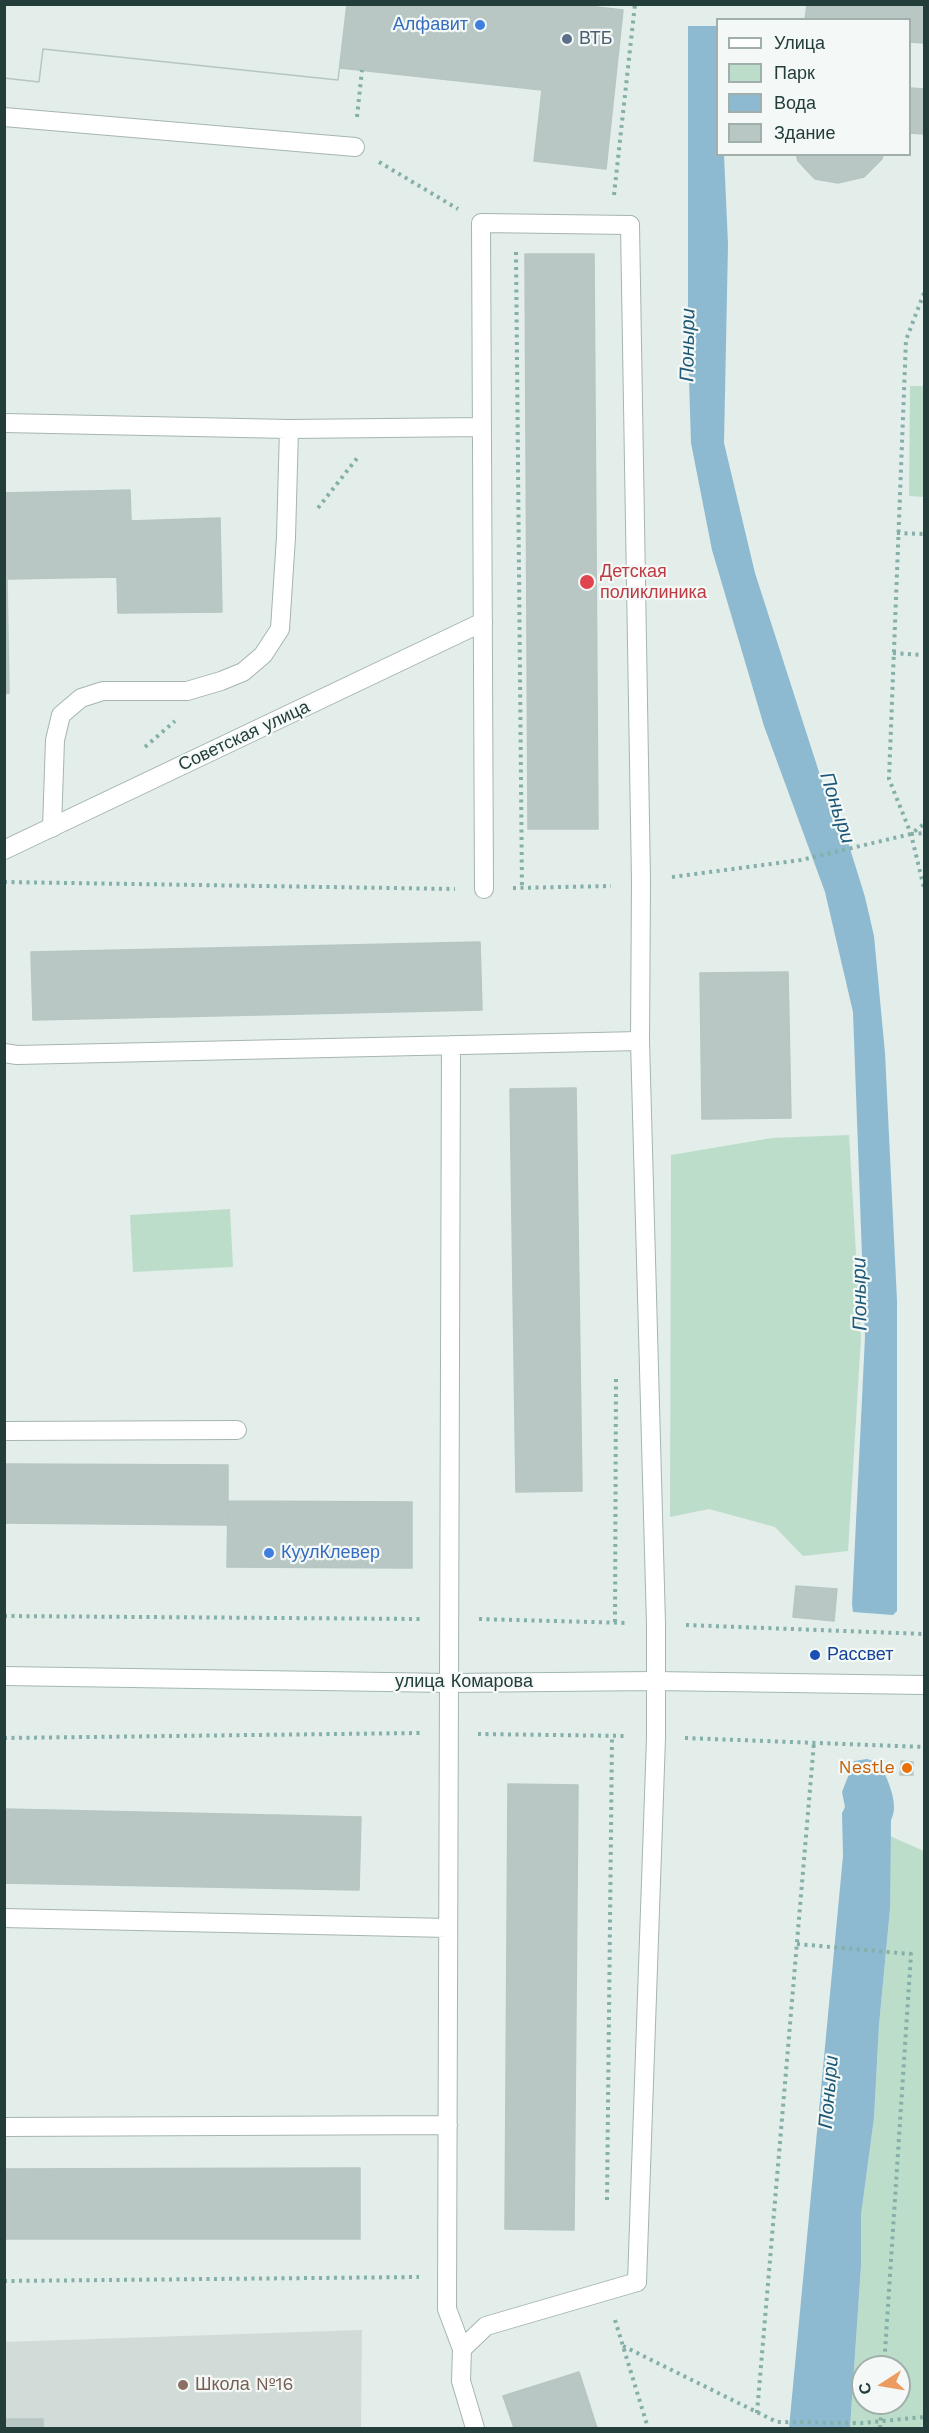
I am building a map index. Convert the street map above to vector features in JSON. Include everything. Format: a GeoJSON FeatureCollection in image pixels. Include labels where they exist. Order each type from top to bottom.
{"type":"FeatureCollection","features":[{"type":"Feature","properties":{"kind":"street"},"geometry":{"type":"LineString","coordinates":[[4,117],[354,147]]}},
{"type":"Feature","properties":{"kind":"street"},"geometry":{"type":"LineString","coordinates":[[462,2349],[486,2326],[638,2282],[656,1738],[656,1624],[640,1041],[641,881],[630,225],[481,223],[484,890]]}},
{"type":"Feature","properties":{"kind":"street"},"geometry":{"type":"LineString","coordinates":[[4,423],[289,429],[481,427]]}},
{"type":"Feature","properties":{"kind":"street"},"geometry":{"type":"LineString","coordinates":[[52,828],[56,740],[61,715],[81,698],[103,692],[187,691],[221,681],[243,672],[263,655],[280,629],[286,537],[289,429]]}},
{"type":"Feature","properties":{"kind":"street","name":"Советская улица"},"geometry":{"type":"LineString","coordinates":[[4,850],[483,622]]}},
{"type":"Feature","properties":{"kind":"street"},"geometry":{"type":"LineString","coordinates":[[4,1053],[17,1055],[640,1041]]}},
{"type":"Feature","properties":{"kind":"street"},"geometry":{"type":"LineString","coordinates":[[451,1045],[451,1619],[447,2309],[462,2349],[461,2381],[475,2428]]}},
{"type":"Feature","properties":{"kind":"street"},"geometry":{"type":"LineString","coordinates":[[4,1431],[237,1430]]}},
{"type":"Feature","properties":{"kind":"street","name":"улица Комарова"},"geometry":{"type":"LineString","coordinates":[[4,1676],[449,1683],[655,1681],[924,1685]]}},
{"type":"Feature","properties":{"kind":"street"},"geometry":{"type":"LineString","coordinates":[[4,1918],[448,1928]]}},
{"type":"Feature","properties":{"kind":"street"},"geometry":{"type":"LineString","coordinates":[[4,2127],[448,2125]]}},
{"type":"Feature","properties":{"kind":"path"},"geometry":{"type":"LineString","coordinates":[[362,70],[354,147],[481,223]]}},
{"type":"Feature","properties":{"kind":"path"},"geometry":{"type":"LineString","coordinates":[[515,242],[522,888]]}},
{"type":"Feature","properties":{"kind":"path"},"geometry":{"type":"LineString","coordinates":[[924,292],[906,340],[889,779],[911,834],[924,888]]}},
{"type":"Feature","properties":{"kind":"path"},"geometry":{"type":"LineString","coordinates":[[286,537],[316,510],[346,474],[379,428]]}},
{"type":"Feature","properties":{"kind":"path"},"geometry":{"type":"LineString","coordinates":[[897,533],[924,534]]}},
{"type":"Feature","properties":{"kind":"path"},"geometry":{"type":"LineString","coordinates":[[893,653],[924,655]]}},
{"type":"Feature","properties":{"kind":"path"},"geometry":{"type":"LineString","coordinates":[[911,834],[924,824]]}},
{"type":"Feature","properties":{"kind":"path"},"geometry":{"type":"LineString","coordinates":[[4,882],[484,890],[617,886],[801,860],[911,834],[924,833]]}},
{"type":"Feature","properties":{"kind":"path"},"geometry":{"type":"LineString","coordinates":[[4,1616],[615,1622]]}},
{"type":"Feature","properties":{"kind":"path"},"geometry":{"type":"LineString","coordinates":[[656,1624],[924,1634]]}},
{"type":"Feature","properties":{"kind":"path"},"geometry":{"type":"LineString","coordinates":[[4,1738],[449,1733],[924,1747]]}},
{"type":"Feature","properties":{"kind":"path"},"geometry":{"type":"LineString","coordinates":[[757,2413],[814,1742]]}},
{"type":"Feature","properties":{"kind":"path"},"geometry":{"type":"LineString","coordinates":[[797,1944],[911,1954],[885,2355]]}},
{"type":"Feature","properties":{"kind":"path"},"geometry":{"type":"LineString","coordinates":[[4,2281],[447,2276]]}},
{"type":"Feature","properties":{"kind":"path"},"geometry":{"type":"LineString","coordinates":[[622,2346],[777,2422],[862,2423],[924,2416]]}},
{"type":"Feature","properties":{"kind":"path"},"geometry":{"type":"LineString","coordinates":[[880,2428],[881,2415]]}},
{"type":"Feature","properties":{"kind":"shaded area","name":"Школа №16"},"geometry":{"type":"Polygon","coordinates":[[[362,2330],[361,2428],[5,2428],[4,2342],[362,2330]]]}},
{"type":"Feature","properties":{"kind":"green space"},"geometry":{"type":"Polygon","coordinates":[[[910,386],[924,386],[924,497],[909,496],[910,386]]]}},
{"type":"Feature","properties":{"kind":"green space"},"geometry":{"type":"Polygon","coordinates":[[[849,1135],[861,1338],[848,1551],[803,1556],[775,1527],[709,1509],[670,1517],[671,1155],[772,1138],[849,1135]]]}},
{"type":"Feature","properties":{"kind":"green space"},"geometry":{"type":"Polygon","coordinates":[[[230,1209],[233,1267],[133,1272],[130,1215],[230,1209]]]}},
{"type":"Feature","properties":{"kind":"green space"},"geometry":{"type":"Polygon","coordinates":[[[890,1836],[924,1851],[924,2428],[850,2428],[851,2413],[911,2415],[911,2355],[855,2355],[861,2266],[861,2215],[874,2118],[879,2025],[890,1909],[890,1836]]]}},
{"type":"Feature","properties":{"kind":"water","name":"Поныри"},"geometry":{"type":"Polygon","coordinates":[[[688,26],[716,26],[716,156],[724,156],[728,244],[724,443],[755,573],[828,800],[839,813],[865,897],[874,936],[885,1053],[897,1301],[897,1611],[893,1615],[853,1612],[852,1604],[865,1337],[853,1012],[825,892],[764,726],[712,550],[691,443],[688,348],[688,26]]]}},
{"type":"Feature","properties":{"kind":"water","name":"Поныри"},"geometry":{"type":"Polygon","coordinates":[[[867,1759],[880,1763],[894,1807],[891,1820],[890,1909],[879,2025],[874,2118],[861,2215],[861,2266],[855,2355],[851,2355],[850,2428],[789,2428],[843,1856],[842,1813],[845,1807],[842,1792],[854,1761],[867,1759]]]}},
{"type":"Feature","properties":{"kind":"building"},"geometry":{"type":"Polygon","coordinates":[[[4,4],[347,4],[338,80],[43,49],[39,82],[4,78],[4,4]]]}},
{"type":"Feature","properties":{"kind":"building"},"geometry":{"type":"Polygon","coordinates":[[[4,4],[347,4],[338,80],[43,49],[39,82],[4,78],[4,4]]]}},
{"type":"Feature","properties":{"kind":"building"},"geometry":{"type":"Polygon","coordinates":[[[347,4],[572,4],[623,10],[606,169],[534,161],[542,90],[340,68],[347,4]]]}},
{"type":"Feature","properties":{"kind":"building"},"geometry":{"type":"Polygon","coordinates":[[[807,4],[924,4],[924,43],[911,42],[911,18],[805,18],[807,4]]]}},
{"type":"Feature","properties":{"kind":"building"},"geometry":{"type":"Polygon","coordinates":[[[911,88],[924,89],[924,134],[911,133],[911,88]]]}},
{"type":"Feature","properties":{"kind":"building"},"geometry":{"type":"Polygon","coordinates":[[[797,156],[883,156],[864,177],[838,183],[815,179],[798,161],[797,156]]]}},
{"type":"Feature","properties":{"kind":"building"},"geometry":{"type":"Polygon","coordinates":[[[525,254],[594,254],[598,829],[528,829],[525,254]]]}},
{"type":"Feature","properties":{"kind":"building"},"geometry":{"type":"Polygon","coordinates":[[[130,490],[131,521],[220,518],[222,612],[118,613],[117,577],[7,579],[5,493],[130,490]]]}},
{"type":"Feature","properties":{"kind":"building"},"geometry":{"type":"Polygon","coordinates":[[[4,579],[7,579],[9,693],[4,694],[4,579]]]}},
{"type":"Feature","properties":{"kind":"building"},"geometry":{"type":"Polygon","coordinates":[[[480,942],[482,1010],[33,1020],[31,952],[480,942]]]}},
{"type":"Feature","properties":{"kind":"building"},"geometry":{"type":"Polygon","coordinates":[[[788,972],[791,1118],[702,1119],[700,973],[788,972]]]}},
{"type":"Feature","properties":{"kind":"building"},"geometry":{"type":"Polygon","coordinates":[[[576,1088],[582,1491],[516,1492],[510,1089],[576,1088]]]}},
{"type":"Feature","properties":{"kind":"building"},"geometry":{"type":"Polygon","coordinates":[[[4,1464],[228,1465],[228,1525],[4,1523],[4,1464]]]}},
{"type":"Feature","properties":{"kind":"building"},"geometry":{"type":"Polygon","coordinates":[[[228,1501],[412,1502],[412,1568],[227,1567],[228,1501]]]}},
{"type":"Feature","properties":{"kind":"building"},"geometry":{"type":"Polygon","coordinates":[[[796,1586],[837,1589],[834,1621],[793,1617],[796,1586]]]}},
{"type":"Feature","properties":{"kind":"building","name":"Nestle"},"geometry":{"type":"Polygon","coordinates":[[[901,1761],[913,1762],[913,1775],[900,1775],[901,1761]]]}},
{"type":"Feature","properties":{"kind":"building"},"geometry":{"type":"Polygon","coordinates":[[[508,1784],[578,1785],[574,2230],[505,2229],[508,1784]]]}},
{"type":"Feature","properties":{"kind":"building"},"geometry":{"type":"Polygon","coordinates":[[[4,1809],[361,1817],[359,1890],[4,1883],[4,1809]]]}},
{"type":"Feature","properties":{"kind":"building"},"geometry":{"type":"Polygon","coordinates":[[[360,2168],[360,2239],[4,2239],[4,2169],[360,2168]]]}},
{"type":"Feature","properties":{"kind":"building"},"geometry":{"type":"Polygon","coordinates":[[[579,2372],[597,2428],[514,2428],[503,2396],[579,2372]]]}},
{"type":"Feature","properties":{"kind":"building"},"geometry":{"type":"Polygon","coordinates":[[[4,2419],[43,2419],[43,2428],[4,2428],[4,2419]]]}},
{"type":"Feature","properties":{"kind":"place","name":"Алфавит"},"geometry":{"type":"Point","coordinates":[480,25]}},
{"type":"Feature","properties":{"kind":"place","name":"ВТБ"},"geometry":{"type":"Point","coordinates":[567,39]}},
{"type":"Feature","properties":{"kind":"place","name":"Детская поликлиника"},"geometry":{"type":"Point","coordinates":[587,582]}},
{"type":"Feature","properties":{"kind":"place","name":"КуулКлевер"},"geometry":{"type":"Point","coordinates":[269,1553]}},
{"type":"Feature","properties":{"kind":"place","name":"Рассвет"},"geometry":{"type":"Point","coordinates":[815,1655]}},
{"type":"Feature","properties":{"kind":"place","name":"Nestle"},"geometry":{"type":"Point","coordinates":[907,1768]}},
{"type":"Feature","properties":{"kind":"place","name":"Школа №16"},"geometry":{"type":"Point","coordinates":[183,2385]}}]}
